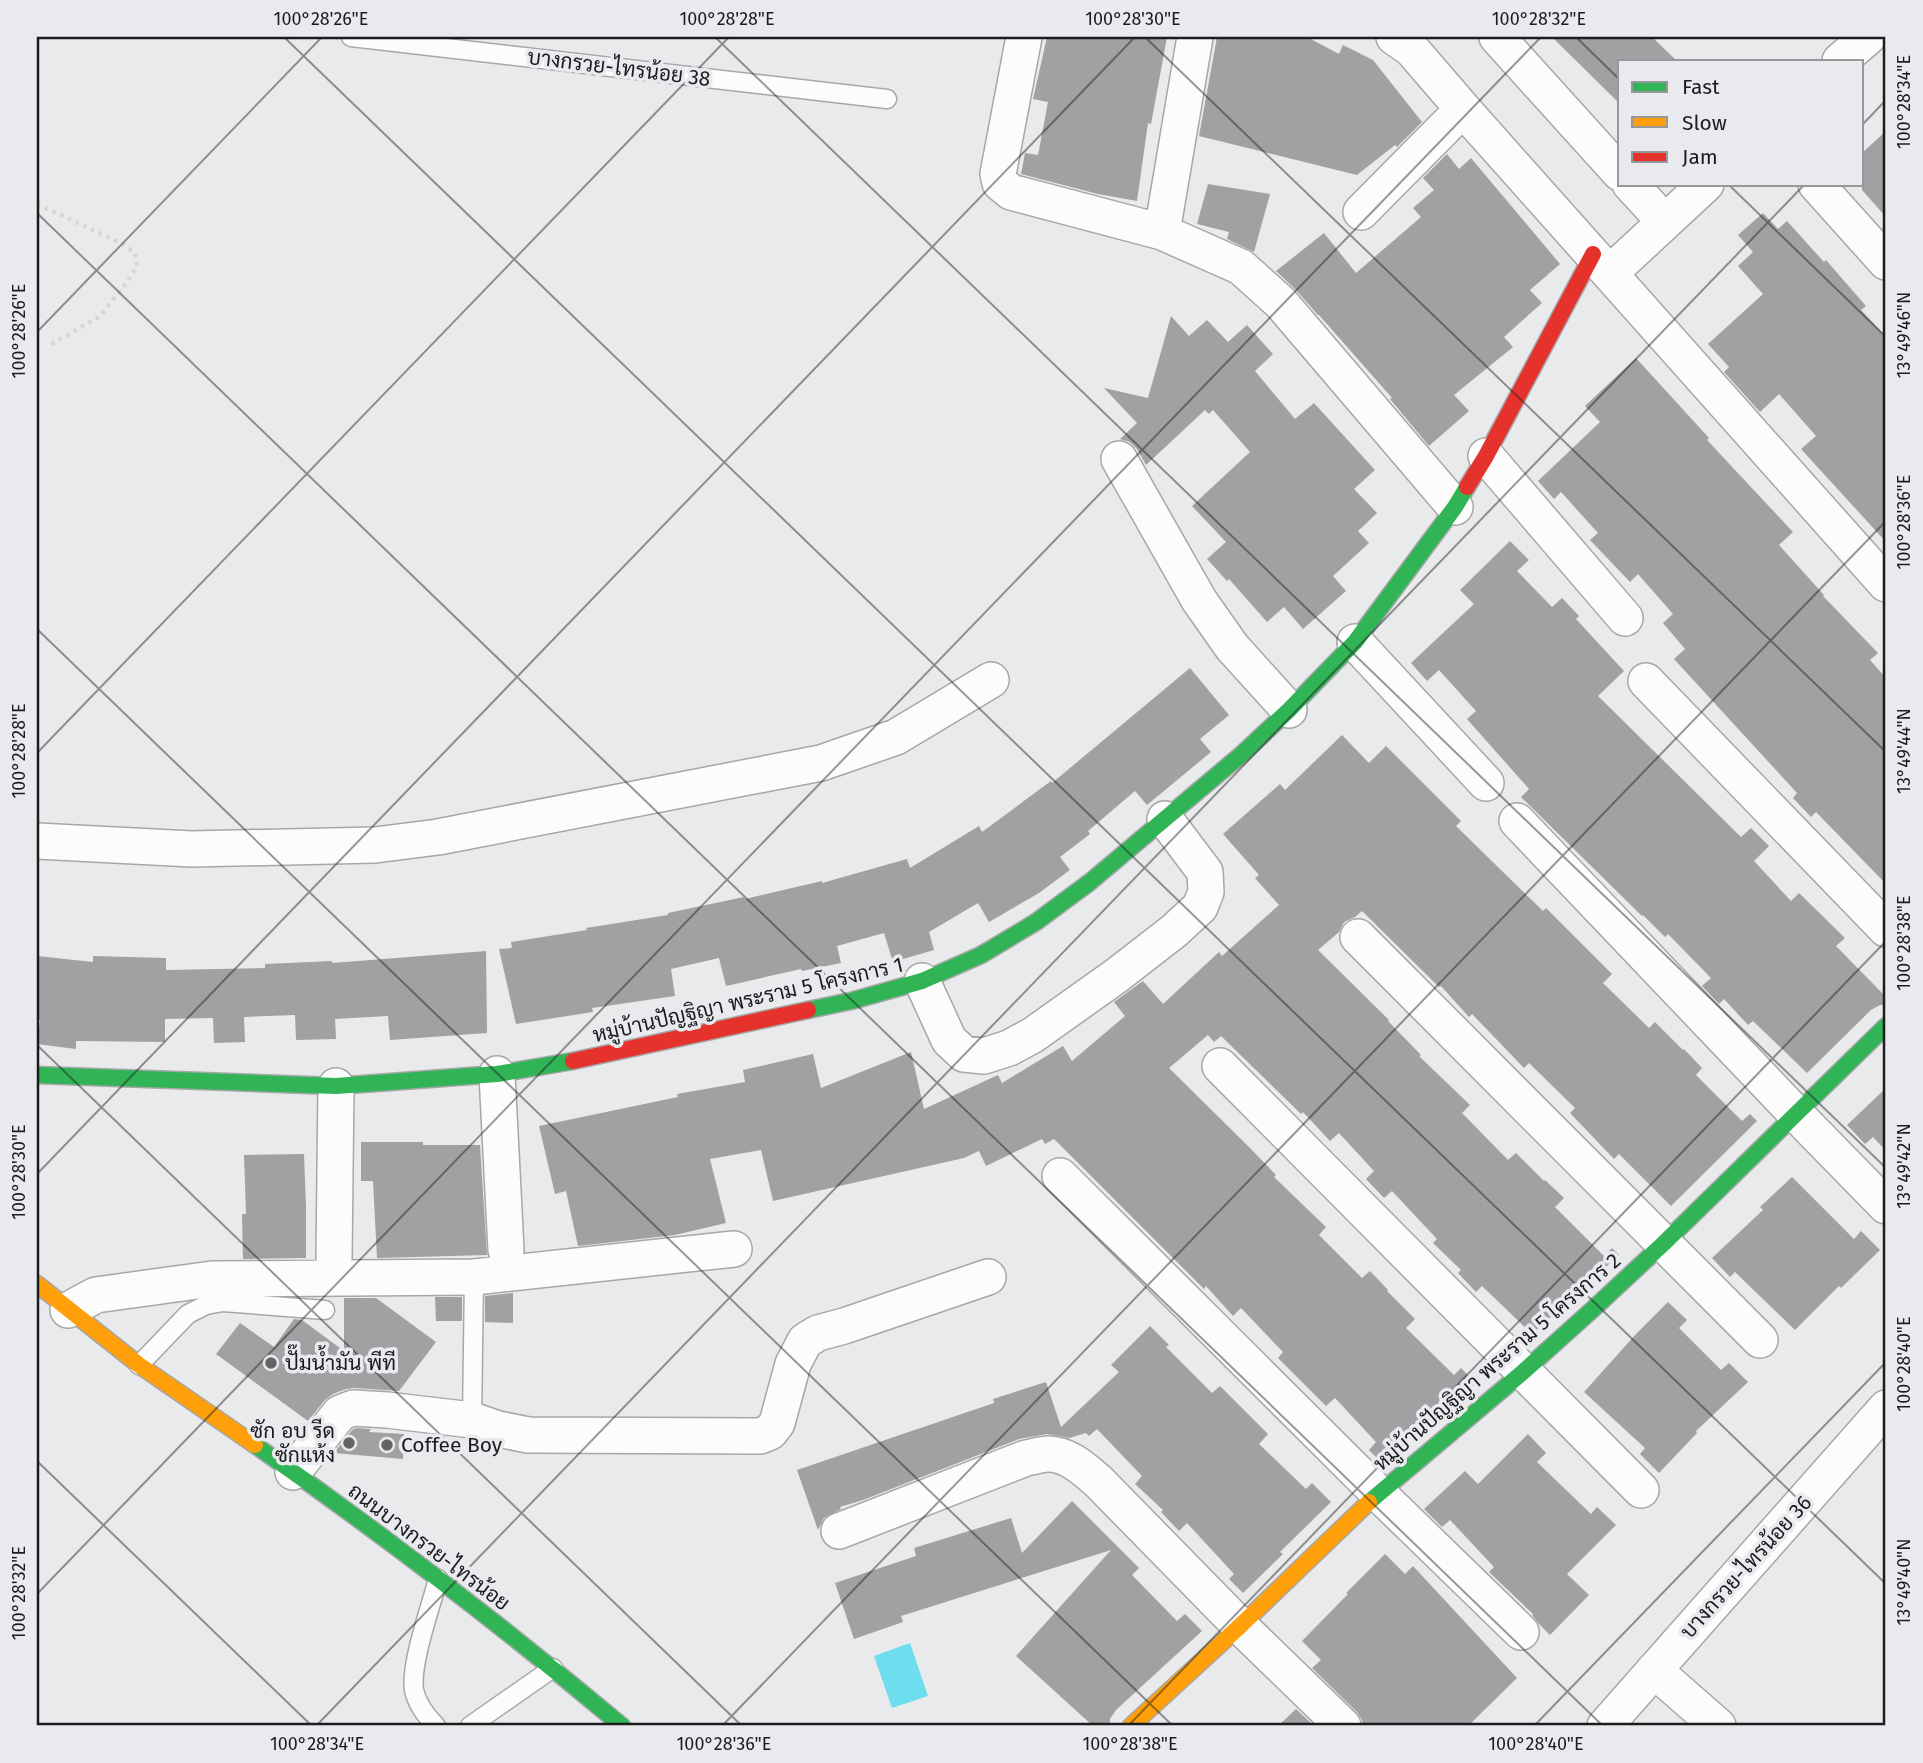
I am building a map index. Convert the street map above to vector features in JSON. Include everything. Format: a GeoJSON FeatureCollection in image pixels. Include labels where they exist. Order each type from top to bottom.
{"type":"FeatureCollection","features":[{"type":"Feature","properties":{"kind":"street"},"geometry":{"type":"LineString","coordinates":[[1024,37],[998,174],[1000,183],[1011,192],[1162,232],[1241,267],[1281,303],[1455,507]]}},
{"type":"Feature","properties":{"kind":"street"},"geometry":{"type":"LineString","coordinates":[[1162,232],[1195,37]]}},
{"type":"Feature","properties":{"kind":"street"},"geometry":{"type":"LineString","coordinates":[[1497,37],[1618,171]]}},
{"type":"Feature","properties":{"kind":"street"},"geometry":{"type":"LineString","coordinates":[[1841,60],[1868,37]]}},
{"type":"Feature","properties":{"kind":"street"},"geometry":{"type":"LineString","coordinates":[[1405,39],[1463,109],[1886,584]]}},
{"type":"Feature","properties":{"kind":"street"},"geometry":{"type":"LineString","coordinates":[[1361,212],[1463,109]]}},
{"type":"Feature","properties":{"kind":"street"},"geometry":{"type":"LineString","coordinates":[[1632,186],[1665,222]]}},
{"type":"Feature","properties":{"kind":"street"},"geometry":{"type":"LineString","coordinates":[[1602,263],[1665,222],[1704,186]]}},
{"type":"Feature","properties":{"kind":"street"},"geometry":{"type":"LineString","coordinates":[[1818,186],[1886,262]]}},
{"type":"Feature","properties":{"kind":"street","name":"หมู่บ้านปัญฐิญา พระราม 5 โครงการ 1"},"geometry":{"type":"LineString","coordinates":[[37,1075],[336,1086],[497,1074],[636,1048],[851,1001],[922,981],[981,955],[1036,922],[1090,882],[1242,754],[1355,642],[1455,507],[1602,263]]}},
{"type":"Feature","properties":{"kind":"street"},"geometry":{"type":"LineString","coordinates":[[1486,457],[1625,618]]}},
{"type":"Feature","properties":{"kind":"street"},"geometry":{"type":"LineString","coordinates":[[1119,459],[1199,600],[1232,647],[1289,710]]}},
{"type":"Feature","properties":{"kind":"street"},"geometry":{"type":"LineString","coordinates":[[1355,642],[1486,783]]}},
{"type":"Feature","properties":{"kind":"street"},"geometry":{"type":"LineString","coordinates":[[37,841],[192,849],[374,845],[438,837],[821,763],[897,737],[991,680]]}},
{"type":"Feature","properties":{"kind":"street"},"geometry":{"type":"LineString","coordinates":[[1646,681],[1886,929]]}},
{"type":"Feature","properties":{"kind":"street"},"geometry":{"type":"LineString","coordinates":[[922,981],[949,1040],[964,1054],[984,1056],[1009,1048],[1033,1035],[1125,969],[1200,907],[1206,892],[1205,872],[1165,819]]}},
{"type":"Feature","properties":{"kind":"street"},"geometry":{"type":"LineString","coordinates":[[1517,821],[1886,1206]]}},
{"type":"Feature","properties":{"kind":"street"},"geometry":{"type":"LineString","coordinates":[[1358,937],[1760,1340]]}},
{"type":"Feature","properties":{"kind":"street","name":"หมู่บ้านปัญฐิญา พระราม 5 โครงการ 2"},"geometry":{"type":"LineString","coordinates":[[1131,1726],[1378,1493],[1523,1372],[1663,1244],[1886,1026]]}},
{"type":"Feature","properties":{"kind":"street"},"geometry":{"type":"LineString","coordinates":[[1220,1066],[1641,1490]]}},
{"type":"Feature","properties":{"kind":"street"},"geometry":{"type":"LineString","coordinates":[[497,1074],[506,1250]]}},
{"type":"Feature","properties":{"kind":"street"},"geometry":{"type":"LineString","coordinates":[[334,1258],[336,1086]]}},
{"type":"Feature","properties":{"kind":"street"},"geometry":{"type":"LineString","coordinates":[[1060,1176],[1521,1632]]}},
{"type":"Feature","properties":{"kind":"street"},"geometry":{"type":"LineString","coordinates":[[68,1310],[96,1295],[212,1279],[474,1277],[734,1249]]}},
{"type":"Feature","properties":{"kind":"street"},"geometry":{"type":"LineString","coordinates":[[293,1472],[340,1413],[354,1408],[472,1420],[528,1435],[760,1436],[770,1432],[777,1423],[793,1364],[805,1341],[818,1333],[988,1277]]}},
{"type":"Feature","properties":{"kind":"street","name":"ถนนบางกรวย-ไทรน้อย"},"geometry":{"type":"LineString","coordinates":[[37,1284],[139,1365],[293,1472],[438,1579],[553,1668],[622,1726]]}},
{"type":"Feature","properties":{"kind":"street","name":"บางกรวย-ไทรน้อย 36"},"geometry":{"type":"LineString","coordinates":[[1605,1726],[1886,1408]]}},
{"type":"Feature","properties":{"kind":"street"},"geometry":{"type":"LineString","coordinates":[[839,1531],[1026,1458],[1050,1454],[1066,1458],[1081,1466],[1343,1726]]}},
{"type":"Feature","properties":{"kind":"street"},"geometry":{"type":"LineString","coordinates":[[1654,1670],[1718,1726]]}},
{"type":"Feature","properties":{"kind":"lane","name":"บางกรวย-ไทรน้อย 38"},"geometry":{"type":"LineString","coordinates":[[351,37],[887,99]]}},
{"type":"Feature","properties":{"kind":"lane"},"geometry":{"type":"LineString","coordinates":[[472,1420],[474,1277]]}},
{"type":"Feature","properties":{"kind":"lane"},"geometry":{"type":"LineString","coordinates":[[139,1365],[188,1314],[206,1306],[223,1302],[325,1310]]}},
{"type":"Feature","properties":{"kind":"lane"},"geometry":{"type":"LineString","coordinates":[[436,1726],[418,1703],[414,1688],[416,1659],[438,1579]]}},
{"type":"Feature","properties":{"kind":"lane"},"geometry":{"type":"LineString","coordinates":[[470,1726],[553,1668]]}},
{"type":"Feature","properties":{"kind":"path"},"geometry":{"type":"LineString","coordinates":[[37,204],[123,244],[135,253],[137,266],[99,317],[48,346]]}},
{"type":"Feature","properties":{"kind":"water"},"geometry":{"type":"Polygon","coordinates":[[[910,1643],[928,1696],[892,1708],[874,1656],[910,1643]]]}},
{"type":"Feature","properties":{"kind":"building"},"geometry":{"type":"Polygon","coordinates":[[[1047,37],[1167,37],[1151,124],[1148,123],[1137,201],[1021,174],[1025,153],[1038,155],[1048,102],[1033,99],[1047,37]]]}},
{"type":"Feature","properties":{"kind":"building"},"geometry":{"type":"Polygon","coordinates":[[[1217,37],[1307,37],[1339,54],[1343,45],[1373,60],[1422,122],[1397,147],[1395,145],[1357,175],[1199,136],[1217,37]]]}},
{"type":"Feature","properties":{"kind":"building"},"geometry":{"type":"Polygon","coordinates":[[[1552,37],[1652,37],[1676,60],[1618,60],[1618,102],[1552,37]]]}},
{"type":"Feature","properties":{"kind":"building"},"geometry":{"type":"Polygon","coordinates":[[[1886,131],[1886,217],[1862,190],[1864,151],[1886,131]]]}},
{"type":"Feature","properties":{"kind":"building"},"geometry":{"type":"Polygon","coordinates":[[[1447,154],[1459,169],[1471,158],[1560,264],[1530,290],[1542,303],[1504,337],[1513,347],[1454,395],[1469,411],[1429,446],[1390,399],[1392,398],[1276,271],[1324,233],[1356,273],[1421,217],[1413,208],[1434,190],[1423,178],[1447,154]]]}},
{"type":"Feature","properties":{"kind":"building"},"geometry":{"type":"Polygon","coordinates":[[[1208,184],[1270,194],[1254,252],[1227,239],[1229,232],[1197,224],[1208,184]]]}},
{"type":"Feature","properties":{"kind":"building"},"geometry":{"type":"Polygon","coordinates":[[[1763,213],[1778,229],[1787,221],[1824,262],[1826,260],[1866,306],[1861,310],[1886,337],[1886,542],[1801,449],[1816,436],[1779,394],[1760,412],[1724,372],[1729,367],[1708,344],[1763,294],[1738,266],[1753,252],[1738,235],[1763,213]]]}},
{"type":"Feature","properties":{"kind":"building"},"geometry":{"type":"Polygon","coordinates":[[[1171,316],[1189,336],[1207,320],[1228,342],[1247,325],[1273,354],[1255,371],[1295,419],[1314,403],[1375,470],[1354,489],[1377,513],[1358,531],[1369,543],[1333,576],[1346,591],[1303,629],[1284,607],[1267,622],[1229,579],[1227,581],[1207,559],[1226,542],[1192,506],[1250,452],[1213,410],[1209,414],[1205,410],[1146,465],[1130,442],[1120,439],[1137,423],[1104,388],[1148,398],[1171,316]]]}},
{"type":"Feature","properties":{"kind":"building"},"geometry":{"type":"Polygon","coordinates":[[[1636,358],[1709,438],[1707,440],[1793,532],[1779,545],[1878,653],[1870,660],[1886,678],[1886,884],[1816,812],[1811,817],[1793,798],[1797,793],[1674,659],[1685,649],[1663,623],[1673,614],[1638,574],[1630,582],[1590,540],[1598,533],[1561,492],[1554,499],[1538,481],[1600,422],[1585,406],[1636,358]]]}},
{"type":"Feature","properties":{"kind":"building"},"geometry":{"type":"Polygon","coordinates":[[[1510,541],[1529,560],[1517,571],[1552,607],[1562,598],[1579,616],[1576,619],[1624,671],[1598,696],[1741,837],[1751,828],[1769,846],[1754,861],[1791,901],[1799,893],[1845,938],[1836,946],[1886,997],[1886,1005],[1871,1010],[1807,1073],[1753,1021],[1748,1025],[1724,999],[1719,1004],[1702,986],[1711,978],[1668,934],[1665,937],[1642,916],[1521,797],[1529,789],[1467,719],[1476,711],[1439,670],[1427,681],[1411,663],[1474,604],[1460,590],[1510,541]]]}},
{"type":"Feature","properties":{"kind":"building"},"geometry":{"type":"Polygon","coordinates":[[[1190,668],[1229,715],[1200,739],[1211,752],[1147,805],[1135,791],[1088,831],[1090,834],[1060,857],[1070,870],[1039,893],[989,922],[978,903],[929,932],[934,950],[893,962],[884,933],[837,946],[841,963],[726,986],[719,958],[671,969],[675,996],[592,1008],[593,1012],[516,1024],[499,949],[512,948],[511,942],[668,915],[744,897],[745,899],[822,883],[907,859],[910,868],[979,826],[982,832],[1051,781],[1052,783],[1190,668]]]}},
{"type":"Feature","properties":{"kind":"building"},"geometry":{"type":"Polygon","coordinates":[[[1342,735],[1369,763],[1386,746],[1461,821],[1456,826],[1543,911],[1546,908],[1612,974],[1603,983],[1649,1028],[1655,1022],[1684,1049],[1702,1068],[1696,1075],[1742,1121],[1750,1114],[1757,1121],[1671,1206],[1619,1154],[1614,1159],[1570,1113],[1575,1108],[1529,1063],[1524,1068],[1472,1014],[1469,1017],[1441,986],[1439,987],[1362,911],[1344,922],[1339,932],[1318,950],[1389,1020],[1421,1055],[1419,1056],[1470,1105],[1462,1113],[1508,1160],[1516,1153],[1564,1198],[1555,1207],[1604,1256],[1612,1248],[1619,1255],[1532,1334],[1482,1286],[1476,1292],[1458,1273],[1461,1270],[1433,1243],[1437,1239],[1392,1191],[1384,1198],[1366,1179],[1374,1171],[1339,1133],[1330,1141],[1303,1112],[1301,1114],[1221,1036],[1214,1042],[1208,1035],[1169,1068],[1326,1227],[1319,1235],[1362,1278],[1370,1271],[1415,1319],[1406,1328],[1454,1375],[1461,1368],[1476,1383],[1381,1462],[1369,1450],[1376,1442],[1335,1398],[1326,1406],[1278,1358],[1283,1352],[1241,1308],[1233,1316],[1206,1286],[1204,1289],[1054,1139],[1045,1144],[1042,1139],[986,1166],[979,1151],[964,1158],[773,1201],[761,1150],[710,1159],[726,1223],[675,1235],[578,1246],[566,1191],[555,1194],[539,1126],[678,1097],[677,1094],[745,1082],[743,1070],[813,1054],[821,1088],[911,1052],[924,1109],[998,1075],[1002,1083],[1063,1046],[1072,1061],[1125,1016],[1114,1002],[1143,981],[1163,1004],[1219,952],[1222,956],[1279,905],[1255,878],[1259,875],[1223,834],[1280,784],[1285,790],[1342,735]]]}},
{"type":"Feature","properties":{"kind":"building"},"geometry":{"type":"Polygon","coordinates":[[[486,951],[487,1033],[390,1040],[388,1016],[335,1019],[336,1039],[296,1040],[295,1015],[244,1017],[245,1042],[214,1043],[213,1018],[165,1019],[165,1042],[76,1041],[76,1049],[37,1044],[40,1020],[37,1019],[37,956],[93,962],[93,956],[166,958],[166,970],[265,968],[265,964],[332,963],[486,951]]]}},
{"type":"Feature","properties":{"kind":"building"},"geometry":{"type":"Polygon","coordinates":[[[1886,1088],[1886,1151],[1873,1137],[1865,1144],[1847,1125],[1886,1088]]]}},
{"type":"Feature","properties":{"kind":"building"},"geometry":{"type":"Polygon","coordinates":[[[361,1142],[480,1145],[487,1255],[377,1258],[373,1181],[361,1181],[361,1142]]]}},
{"type":"Feature","properties":{"kind":"building"},"geometry":{"type":"Polygon","coordinates":[[[304,1154],[306,1258],[243,1259],[242,1214],[246,1214],[244,1155],[304,1154]]]}},
{"type":"Feature","properties":{"kind":"building"},"geometry":{"type":"Polygon","coordinates":[[[1792,1177],[1854,1239],[1861,1231],[1880,1250],[1795,1330],[1735,1272],[1730,1277],[1712,1258],[1763,1210],[1760,1207],[1792,1177]]]}},
{"type":"Feature","properties":{"kind":"building"},"geometry":{"type":"Polygon","coordinates":[[[513,1293],[513,1323],[485,1322],[485,1296],[513,1293]]]}},
{"type":"Feature","properties":{"kind":"building"},"geometry":{"type":"Polygon","coordinates":[[[435,1297],[462,1297],[462,1321],[436,1321],[435,1297]]]}},
{"type":"Feature","properties":{"kind":"building"},"geometry":{"type":"Polygon","coordinates":[[[344,1298],[376,1298],[436,1342],[399,1391],[346,1389],[325,1400],[308,1421],[216,1354],[240,1323],[274,1347],[294,1319],[302,1320],[344,1351],[344,1298]]]}},
{"type":"Feature","properties":{"kind":"building"},"geometry":{"type":"Polygon","coordinates":[[[1668,1302],[1687,1320],[1679,1328],[1721,1370],[1729,1363],[1748,1382],[1696,1431],[1659,1473],[1640,1454],[1645,1448],[1584,1392],[1668,1302]]]}},
{"type":"Feature","properties":{"kind":"building"},"geometry":{"type":"Polygon","coordinates":[[[1150,1326],[1169,1345],[1166,1347],[1212,1393],[1220,1386],[1268,1434],[1259,1444],[1306,1489],[1312,1483],[1331,1502],[1243,1593],[1229,1579],[1234,1574],[1187,1523],[1179,1531],[1161,1512],[1163,1510],[1135,1484],[1142,1476],[1097,1429],[1089,1436],[1086,1433],[1069,1438],[1047,1434],[1019,1439],[840,1507],[841,1509],[824,1518],[818,1530],[797,1470],[994,1403],[993,1399],[1046,1382],[1061,1427],[1119,1372],[1111,1365],[1150,1326]]]}},
{"type":"Feature","properties":{"kind":"building"},"geometry":{"type":"Polygon","coordinates":[[[356,1428],[371,1429],[369,1432],[404,1434],[403,1459],[334,1453],[356,1428]]]}},
{"type":"Feature","properties":{"kind":"building"},"geometry":{"type":"Polygon","coordinates":[[[1528,1434],[1546,1453],[1537,1462],[1591,1514],[1597,1507],[1616,1525],[1567,1574],[1589,1595],[1550,1635],[1533,1614],[1489,1572],[1494,1567],[1450,1520],[1442,1527],[1424,1509],[1465,1471],[1478,1484],[1528,1434]]]}},
{"type":"Feature","properties":{"kind":"building"},"geometry":{"type":"Polygon","coordinates":[[[1072,1501],[1139,1568],[1132,1575],[1177,1621],[1185,1614],[1202,1631],[1116,1710],[1110,1719],[1110,1726],[1093,1726],[1016,1656],[1111,1550],[901,1616],[903,1622],[854,1639],[835,1583],[916,1556],[914,1548],[1011,1518],[1022,1553],[1072,1501]]]}},
{"type":"Feature","properties":{"kind":"building"},"geometry":{"type":"Polygon","coordinates":[[[1385,1554],[1405,1574],[1413,1566],[1517,1678],[1468,1726],[1363,1726],[1357,1712],[1312,1668],[1321,1660],[1302,1641],[1385,1554]]]}},
{"type":"Feature","properties":{"kind":"building"},"geometry":{"type":"Polygon","coordinates":[[[1296,1709],[1314,1726],[1278,1726],[1296,1709]]]}},
{"type":"Feature","properties":{"kind":"traffic: fast"},"geometry":{"type":"LineString","coordinates":[[808,1010],[922,981],[981,955],[1036,922],[1090,882],[1242,754],[1355,642],[1467,487]]}},
{"type":"Feature","properties":{"kind":"traffic: fast"},"geometry":{"type":"LineString","coordinates":[[1369,1502],[1592,1310],[1886,1026]]}},
{"type":"Feature","properties":{"kind":"traffic: fast"},"geometry":{"type":"LineString","coordinates":[[37,1075],[336,1086],[497,1074],[573,1061]]}},
{"type":"Feature","properties":{"kind":"traffic: fast"},"geometry":{"type":"LineString","coordinates":[[255,1445],[442,1581],[622,1726]]}},
{"type":"Feature","properties":{"kind":"traffic: slow"},"geometry":{"type":"LineString","coordinates":[[37,1284],[139,1365],[255,1445]]}},
{"type":"Feature","properties":{"kind":"traffic: slow"},"geometry":{"type":"LineString","coordinates":[[1131,1726],[1369,1502]]}},
{"type":"Feature","properties":{"kind":"traffic: jam"},"geometry":{"type":"LineString","coordinates":[[1467,487],[1593,254]]}},
{"type":"Feature","properties":{"kind":"traffic: jam"},"geometry":{"type":"LineString","coordinates":[[573,1061],[808,1010]]}},
{"type":"Feature","properties":{"kind":"place","name":"ปั๊มน้ำมัน พีที"},"geometry":{"type":"Point","coordinates":[271,1363]}},
{"type":"Feature","properties":{"kind":"place","name":"ซัก อบ รีด ซักแห้ง"},"geometry":{"type":"Point","coordinates":[349,1443]}},
{"type":"Feature","properties":{"kind":"place","name":"Coffee Boy"},"geometry":{"type":"Point","coordinates":[387,1445]}}]}
